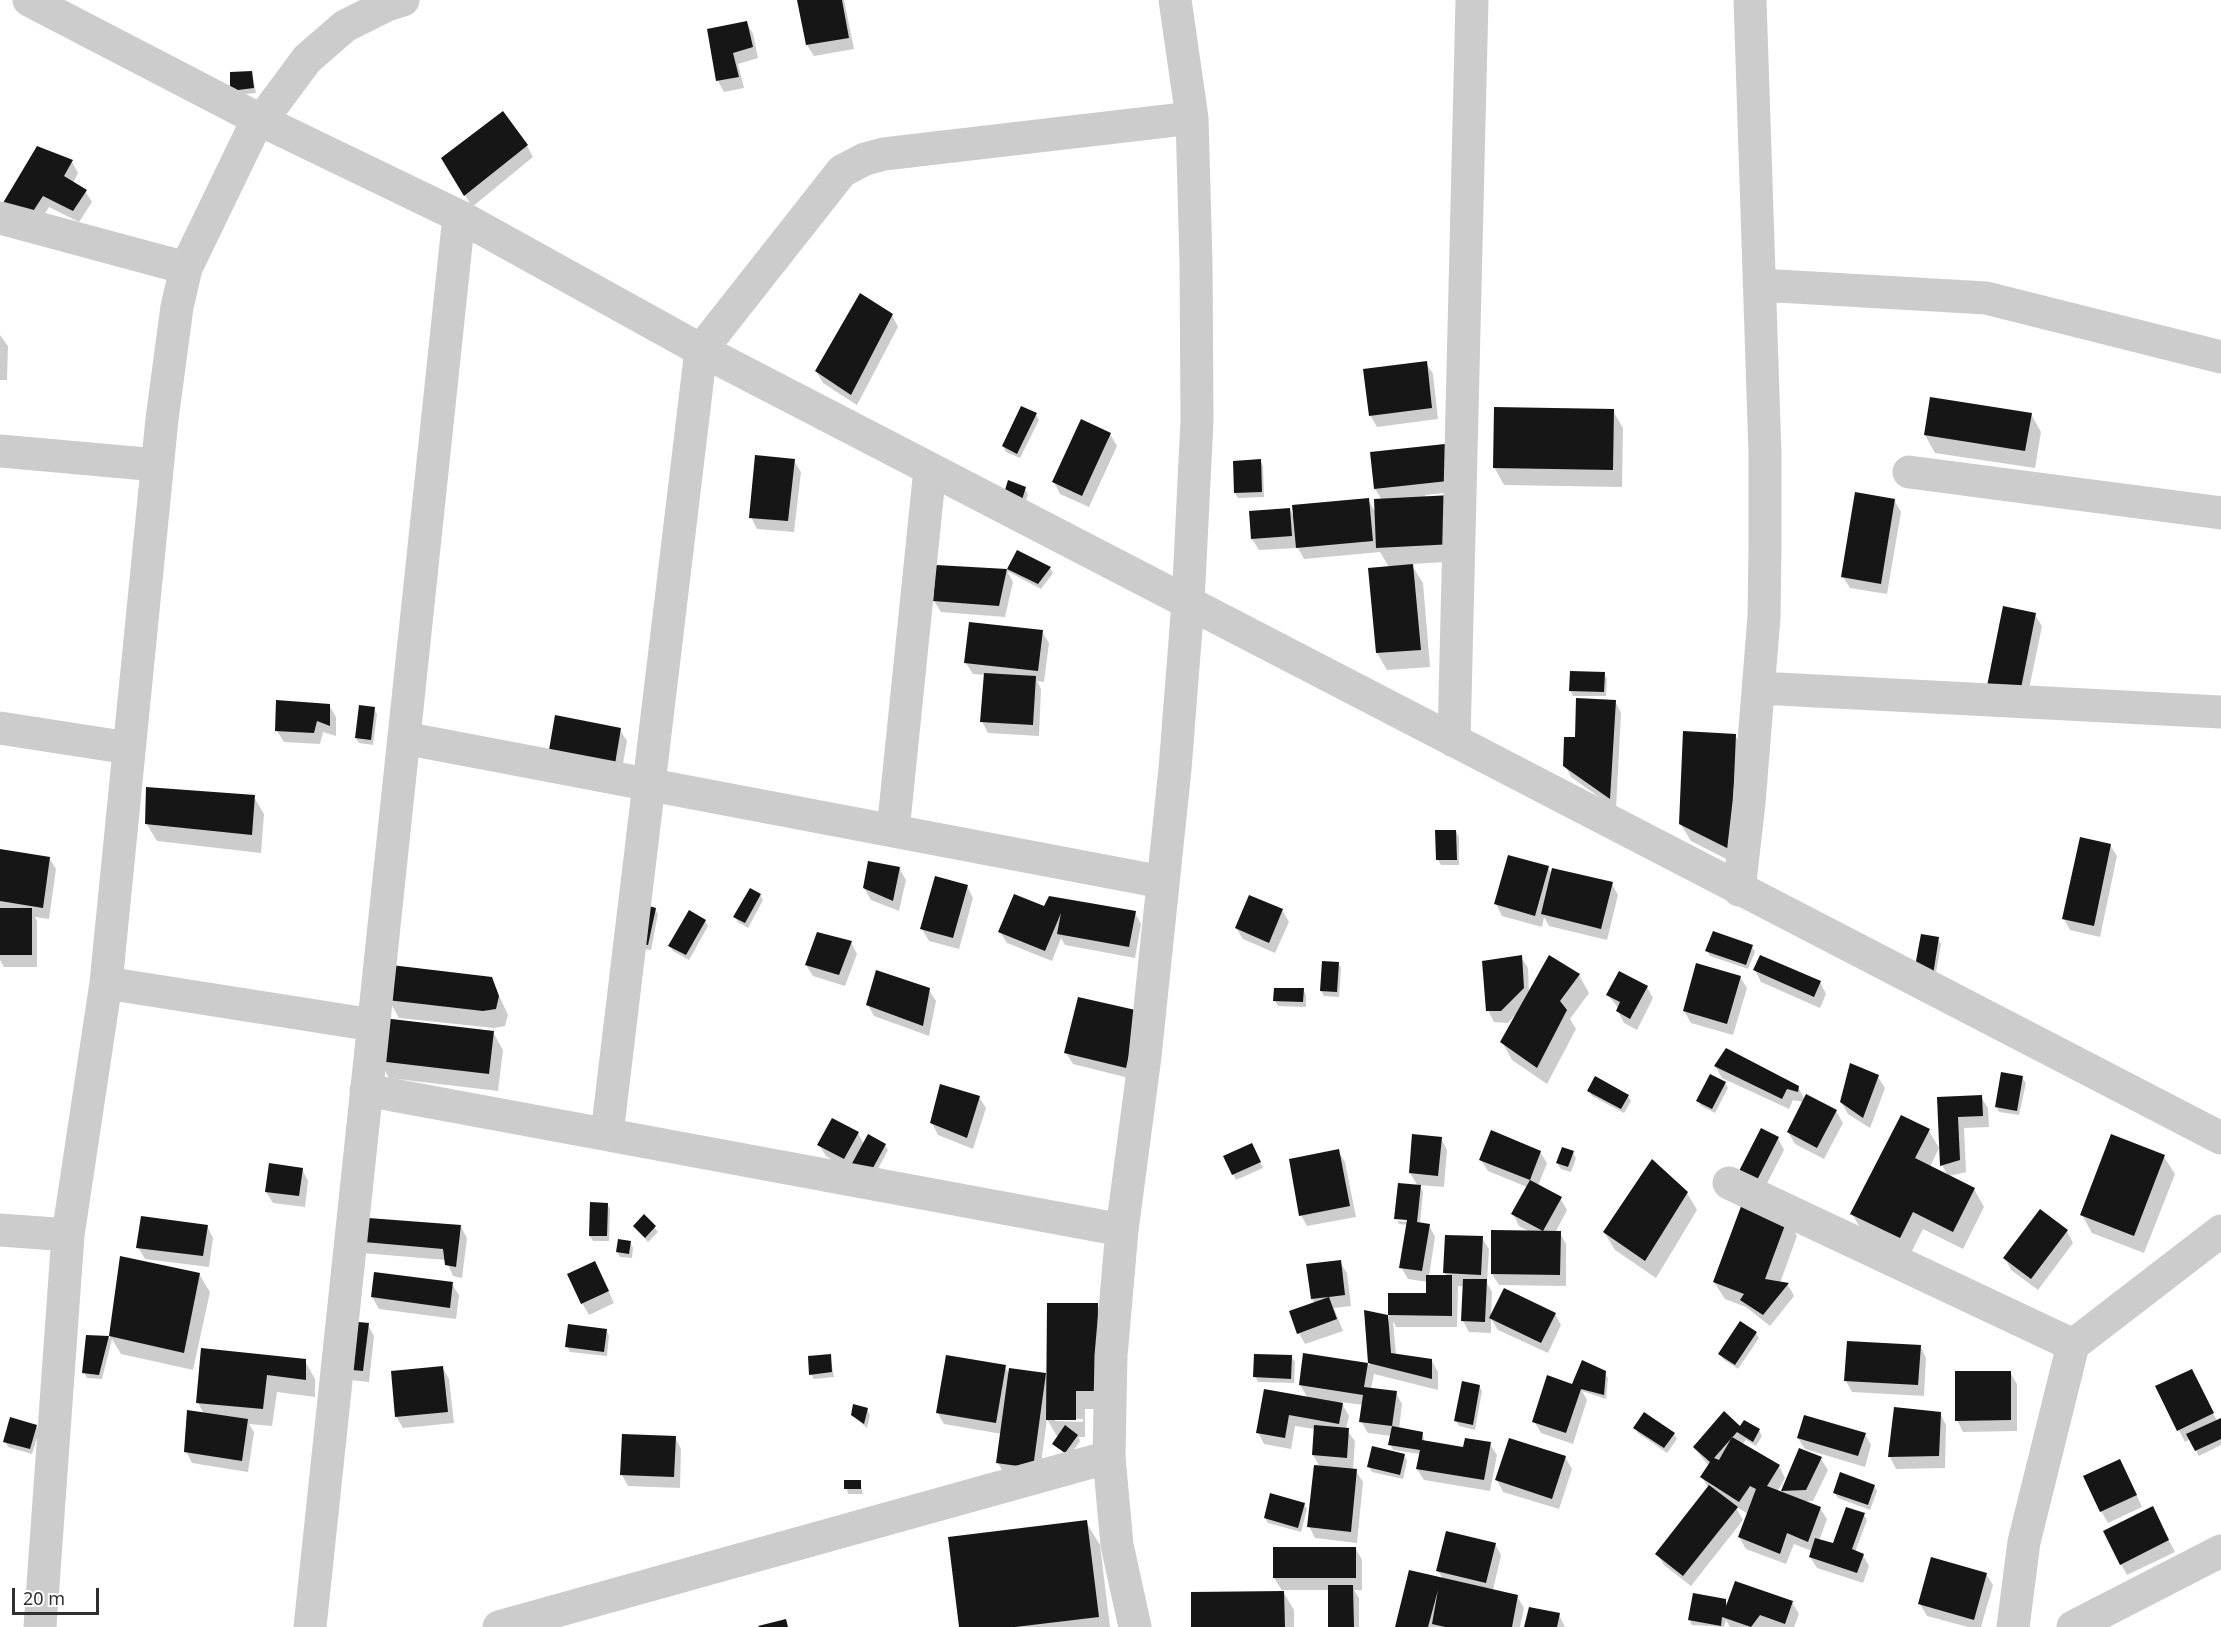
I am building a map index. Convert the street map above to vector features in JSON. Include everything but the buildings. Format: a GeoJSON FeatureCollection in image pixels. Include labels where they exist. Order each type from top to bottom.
{"type":"FeatureCollection","features":[{"type":"Feature","properties":{"kind":"street"},"geometry":{"type":"LineString","coordinates":[[29,0],[259,120],[459,216],[701,350],[2221,1138]]}},
{"type":"Feature","properties":{"kind":"street"},"geometry":{"type":"LineString","coordinates":[[40,1627],[68,1235],[106,983],[157,465],[175,318],[186,268],[259,120],[308,59],[338,33],[387,5],[403,0]]}},
{"type":"Feature","properties":{"kind":"street"},"geometry":{"type":"LineString","coordinates":[[1135,1627],[1117,1545],[1109,1457],[1111,1356],[1122,1230],[1145,1056],[1175,769],[1188,603],[1197,420],[1196,262],[1191,118],[1175,0]]}},
{"type":"Feature","properties":{"kind":"street"},"geometry":{"type":"LineString","coordinates":[[1454,741],[1472,0]]}},
{"type":"Feature","properties":{"kind":"street"},"geometry":{"type":"LineString","coordinates":[[1739,890],[1759,688],[1764,616],[1765,547],[1760,285],[1750,0]]}},
{"type":"Feature","properties":{"kind":"street"},"geometry":{"type":"LineString","coordinates":[[607,1134],[701,350],[842,171],[866,159],[884,154],[1191,118]]}},
{"type":"Feature","properties":{"kind":"street"},"geometry":{"type":"LineString","coordinates":[[310,1627],[459,216]]}},
{"type":"Feature","properties":{"kind":"street"},"geometry":{"type":"LineString","coordinates":[[0,218],[186,268]]}},
{"type":"Feature","properties":{"kind":"street"},"geometry":{"type":"LineString","coordinates":[[1760,285],[1986,298],[2221,357]]}},
{"type":"Feature","properties":{"kind":"street"},"geometry":{"type":"LineString","coordinates":[[0,451],[157,465]]}},
{"type":"Feature","properties":{"kind":"street"},"geometry":{"type":"LineString","coordinates":[[893,831],[930,469]]}},
{"type":"Feature","properties":{"kind":"street"},"geometry":{"type":"LineString","coordinates":[[1909,472],[2221,513]]}},
{"type":"Feature","properties":{"kind":"street"},"geometry":{"type":"LineString","coordinates":[[1759,688],[2221,712]]}},
{"type":"Feature","properties":{"kind":"street"},"geometry":{"type":"LineString","coordinates":[[0,728],[129,748]]}},
{"type":"Feature","properties":{"kind":"street"},"geometry":{"type":"LineString","coordinates":[[404,738],[1162,882]]}},
{"type":"Feature","properties":{"kind":"street"},"geometry":{"type":"LineString","coordinates":[[106,983],[374,1025]]}},
{"type":"Feature","properties":{"kind":"street"},"geometry":{"type":"LineString","coordinates":[[366,1090],[1122,1230]]}},
{"type":"Feature","properties":{"kind":"street"},"geometry":{"type":"LineString","coordinates":[[1729,1183],[2073,1345]]}},
{"type":"Feature","properties":{"kind":"street"},"geometry":{"type":"LineString","coordinates":[[0,1230],[68,1235]]}},
{"type":"Feature","properties":{"kind":"street"},"geometry":{"type":"LineString","coordinates":[[2013,1627],[2024,1542],[2073,1345],[2221,1230]]}},
{"type":"Feature","properties":{"kind":"street"},"geometry":{"type":"LineString","coordinates":[[499,1627],[541,1622],[1109,1457]]}},
{"type":"Feature","properties":{"kind":"street"},"geometry":{"type":"LineString","coordinates":[[2073,1627],[2221,1551]]}}]}
